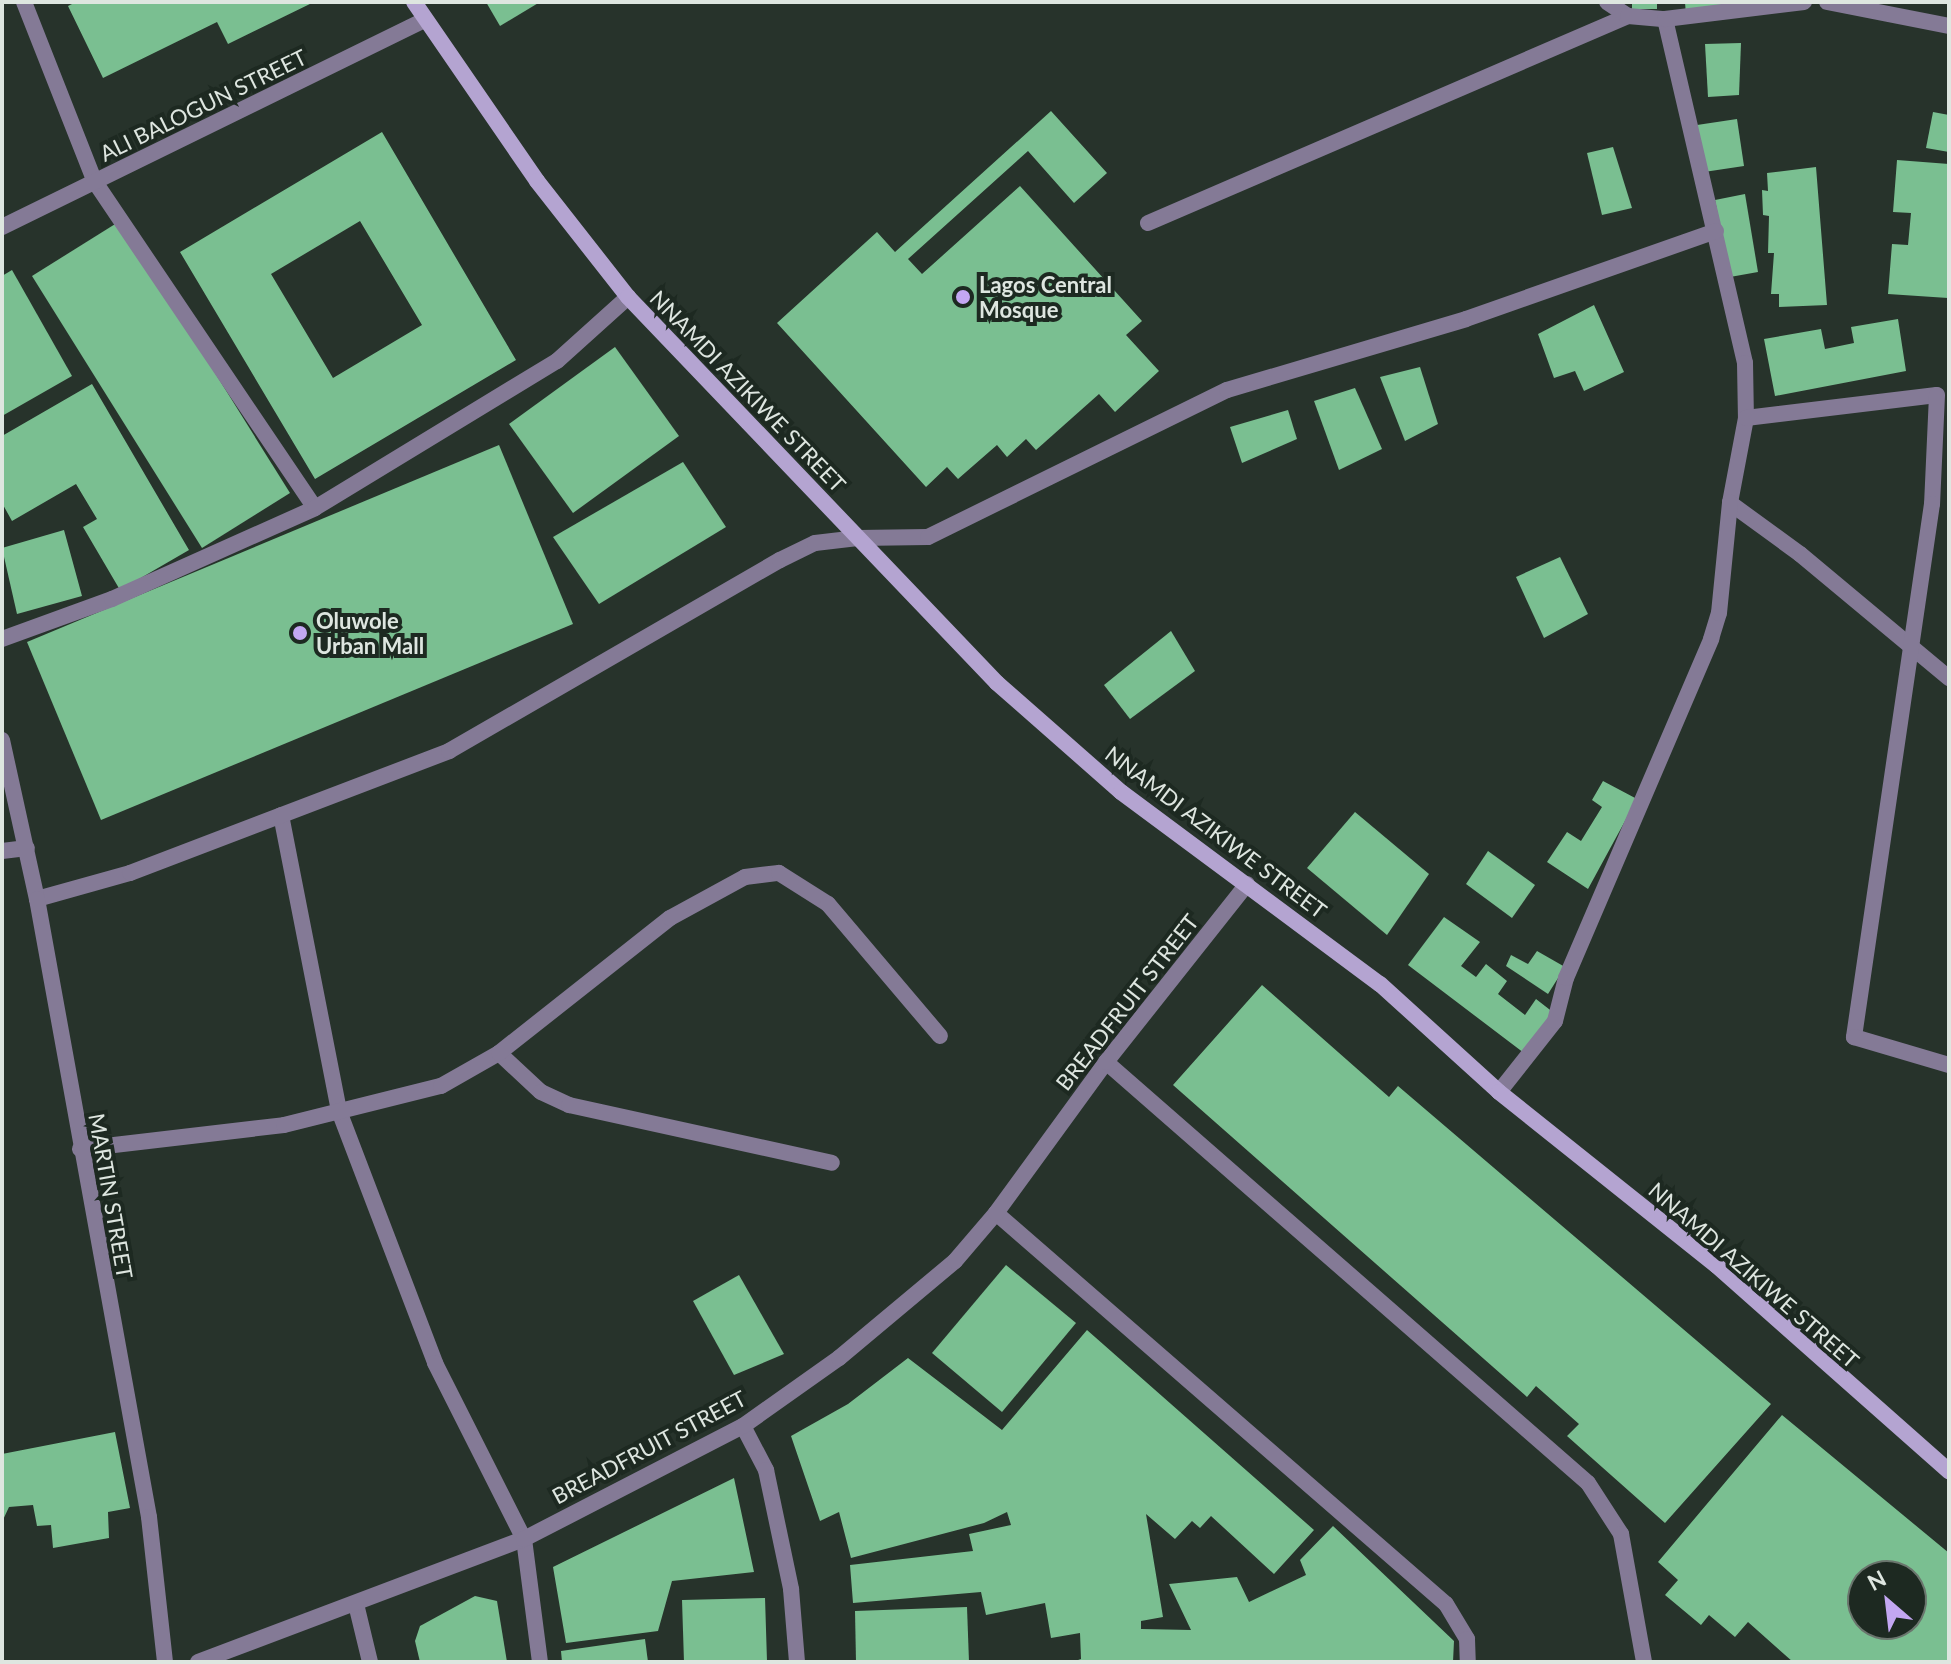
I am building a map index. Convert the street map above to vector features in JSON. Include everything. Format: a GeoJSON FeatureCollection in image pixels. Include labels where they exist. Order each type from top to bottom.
{"type":"FeatureCollection","features":[{"type":"Feature","properties":{"kind":"main road","name":"NNAMDI AZIKIWE STREET"},"geometry":{"type":"LineString","coordinates":[[414,2],[423,21],[628,297],[1008,692],[1121,792],[1380,984],[1499,1092],[1717,1266],[1949,1471]]}},
{"type":"Feature","properties":{"kind":"street"},"geometry":{"type":"LineString","coordinates":[[24,2],[95,182],[315,508]]}},
{"type":"Feature","properties":{"kind":"street"},"geometry":{"type":"LineString","coordinates":[[1607,2],[1628,16]]}},
{"type":"Feature","properties":{"kind":"street"},"geometry":{"type":"LineString","coordinates":[[1148,223],[1628,16],[1665,19],[1804,2]]}},
{"type":"Feature","properties":{"kind":"street"},"geometry":{"type":"LineString","coordinates":[[1827,2],[1949,26]]}},
{"type":"Feature","properties":{"kind":"street"},"geometry":{"type":"LineString","coordinates":[[1499,1092],[1555,1021],[1566,978],[1711,639],[1719,613],[1730,503],[1746,418],[1745,363],[1665,19]]}},
{"type":"Feature","properties":{"kind":"street","name":"ALI BALOGUN STREET"},"geometry":{"type":"LineString","coordinates":[[2,227],[423,21]]}},
{"type":"Feature","properties":{"kind":"street"},"geometry":{"type":"LineString","coordinates":[[37,899],[130,873],[449,751],[780,560],[815,543],[858,538],[928,537],[1227,390],[1466,319],[1716,231]]}},
{"type":"Feature","properties":{"kind":"street"},"geometry":{"type":"LineString","coordinates":[[2,639],[112,599],[315,508],[557,361],[628,297]]}},
{"type":"Feature","properties":{"kind":"street"},"geometry":{"type":"LineString","coordinates":[[1746,418],[1937,395],[1932,504],[1908,649],[1854,1037],[1949,1065]]}},
{"type":"Feature","properties":{"kind":"street"},"geometry":{"type":"LineString","coordinates":[[1730,503],[1800,554],[1908,649],[1949,678]]}},
{"type":"Feature","properties":{"kind":"street","name":"MARTIN STREET"},"geometry":{"type":"LineString","coordinates":[[2,740],[37,899],[149,1517],[165,1662]]}},
{"type":"Feature","properties":{"kind":"street"},"geometry":{"type":"LineString","coordinates":[[281,815],[339,1111],[435,1363],[524,1539],[540,1662]]}},
{"type":"Feature","properties":{"kind":"street"},"geometry":{"type":"LineString","coordinates":[[2,851],[27,848]]}},
{"type":"Feature","properties":{"kind":"street"},"geometry":{"type":"LineString","coordinates":[[80,1149],[284,1125],[441,1086],[499,1053],[670,918],[745,877],[779,873],[828,904],[940,1036]]}},
{"type":"Feature","properties":{"kind":"street","name":"BREADFRUIT STREET"},"geometry":{"type":"LineString","coordinates":[[198,1662],[524,1539],[743,1426],[839,1358],[955,1261],[996,1213],[1106,1062],[1247,884]]}},
{"type":"Feature","properties":{"kind":"street"},"geometry":{"type":"LineString","coordinates":[[499,1053],[541,1092],[569,1105],[832,1163]]}},
{"type":"Feature","properties":{"kind":"street"},"geometry":{"type":"LineString","coordinates":[[1106,1062],[1588,1483],[1621,1534],[1644,1662]]}},
{"type":"Feature","properties":{"kind":"street"},"geometry":{"type":"LineString","coordinates":[[996,1213],[1446,1604],[1467,1639],[1468,1662]]}},
{"type":"Feature","properties":{"kind":"street"},"geometry":{"type":"LineString","coordinates":[[743,1426],[766,1470],[791,1589],[797,1662]]}},
{"type":"Feature","properties":{"kind":"street"},"geometry":{"type":"LineString","coordinates":[[356,1604],[370,1662]]}},
{"type":"Feature","properties":{"kind":"building"},"geometry":{"type":"Polygon","coordinates":[[[76,2],[314,2],[228,44],[217,22],[103,78],[68,6],[76,2]]]}},
{"type":"Feature","properties":{"kind":"building"},"geometry":{"type":"Polygon","coordinates":[[[486,2],[540,2],[500,26],[486,2]]]}},
{"type":"Feature","properties":{"kind":"building"},"geometry":{"type":"Polygon","coordinates":[[[1632,2],[1657,2],[1657,9],[1632,9],[1632,2]]]}},
{"type":"Feature","properties":{"kind":"building"},"geometry":{"type":"Polygon","coordinates":[[[1685,2],[1742,2],[1686,16],[1685,2]]]}},
{"type":"Feature","properties":{"kind":"building"},"geometry":{"type":"Polygon","coordinates":[[[1741,43],[1739,95],[1708,97],[1705,44],[1741,43]]]}},
{"type":"Feature","properties":{"kind":"building","name":"Lagos Central Mosque"},"geometry":{"type":"Polygon","coordinates":[[[1051,111],[1107,173],[1074,203],[1028,151],[908,259],[922,274],[1020,186],[1142,321],[1126,335],[1159,371],[1115,412],[1099,394],[1036,450],[1026,439],[1007,457],[997,445],[958,479],[947,467],[926,487],[777,323],[877,232],[895,252],[1051,111]]]}},
{"type":"Feature","properties":{"kind":"building"},"geometry":{"type":"Polygon","coordinates":[[[1933,112],[1949,115],[1949,152],[1926,148],[1933,112]]]}},
{"type":"Feature","properties":{"kind":"building"},"geometry":{"type":"Polygon","coordinates":[[[1737,119],[1744,166],[1704,172],[1697,125],[1737,119]]]}},
{"type":"Feature","properties":{"kind":"building"},"geometry":{"type":"Polygon","coordinates":[[[382,132],[516,360],[315,479],[180,252],[382,132]],[[360,221],[271,274],[333,378],[422,325],[360,221]]]}},
{"type":"Feature","properties":{"kind":"building"},"geometry":{"type":"Polygon","coordinates":[[[1613,147],[1632,208],[1602,215],[1587,153],[1613,147]]]}},
{"type":"Feature","properties":{"kind":"building"},"geometry":{"type":"Polygon","coordinates":[[[1897,160],[1949,164],[1948,298],[1888,294],[1892,244],[1908,245],[1911,213],[1893,212],[1897,160]]]}},
{"type":"Feature","properties":{"kind":"building"},"geometry":{"type":"Polygon","coordinates":[[[1816,167],[1827,305],[1779,307],[1779,294],[1771,294],[1774,253],[1768,253],[1769,216],[1763,215],[1762,190],[1768,191],[1767,173],[1816,167]]]}},
{"type":"Feature","properties":{"kind":"building"},"geometry":{"type":"Polygon","coordinates":[[[1745,194],[1758,272],[1730,277],[1715,200],[1745,194]]]}},
{"type":"Feature","properties":{"kind":"building"},"geometry":{"type":"Polygon","coordinates":[[[120,221],[290,493],[202,548],[32,276],[120,221]]]}},
{"type":"Feature","properties":{"kind":"building"},"geometry":{"type":"Polygon","coordinates":[[[12,270],[72,376],[2,416],[2,276],[12,270]]]}},
{"type":"Feature","properties":{"kind":"building"},"geometry":{"type":"Polygon","coordinates":[[[1594,305],[1624,372],[1584,391],[1575,371],[1554,378],[1538,334],[1594,305]]]}},
{"type":"Feature","properties":{"kind":"building"},"geometry":{"type":"Polygon","coordinates":[[[1898,319],[1906,371],[1775,396],[1764,339],[1821,329],[1825,349],[1854,343],[1851,327],[1898,319]]]}},
{"type":"Feature","properties":{"kind":"building"},"geometry":{"type":"Polygon","coordinates":[[[615,347],[679,436],[573,513],[509,424],[615,347]]]}},
{"type":"Feature","properties":{"kind":"building"},"geometry":{"type":"Polygon","coordinates":[[[1420,367],[1438,424],[1405,441],[1380,377],[1420,367]]]}},
{"type":"Feature","properties":{"kind":"building"},"geometry":{"type":"Polygon","coordinates":[[[92,384],[189,550],[120,590],[83,527],[97,519],[76,484],[12,521],[2,503],[2,436],[92,384]]]}},
{"type":"Feature","properties":{"kind":"building"},"geometry":{"type":"Polygon","coordinates":[[[1355,388],[1382,449],[1339,470],[1314,401],[1355,388]]]}},
{"type":"Feature","properties":{"kind":"building"},"geometry":{"type":"Polygon","coordinates":[[[1288,410],[1297,439],[1242,463],[1230,427],[1288,410]]]}},
{"type":"Feature","properties":{"kind":"building","name":"Oluwole Urban Mall"},"geometry":{"type":"Polygon","coordinates":[[[499,445],[573,624],[101,820],[27,642],[499,445]]]}},
{"type":"Feature","properties":{"kind":"building"},"geometry":{"type":"Polygon","coordinates":[[[683,462],[726,527],[599,604],[553,537],[683,462]]]}},
{"type":"Feature","properties":{"kind":"building"},"geometry":{"type":"Polygon","coordinates":[[[64,530],[82,596],[17,614],[2,548],[64,530]]]}},
{"type":"Feature","properties":{"kind":"building"},"geometry":{"type":"Polygon","coordinates":[[[1560,557],[1588,614],[1544,638],[1516,577],[1560,557]]]}},
{"type":"Feature","properties":{"kind":"building"},"geometry":{"type":"Polygon","coordinates":[[[1171,631],[1195,671],[1130,719],[1104,685],[1171,631]]]}},
{"type":"Feature","properties":{"kind":"building"},"geometry":{"type":"Polygon","coordinates":[[[1603,781],[1637,799],[1588,889],[1547,862],[1567,832],[1581,841],[1602,807],[1592,800],[1603,781]]]}},
{"type":"Feature","properties":{"kind":"building"},"geometry":{"type":"Polygon","coordinates":[[[1355,812],[1429,874],[1387,935],[1307,868],[1355,812]]]}},
{"type":"Feature","properties":{"kind":"building"},"geometry":{"type":"Polygon","coordinates":[[[1488,851],[1535,885],[1512,918],[1466,884],[1488,851]]]}},
{"type":"Feature","properties":{"kind":"building"},"geometry":{"type":"Polygon","coordinates":[[[1444,917],[1480,942],[1461,966],[1476,977],[1486,964],[1507,981],[1498,994],[1525,1015],[1536,999],[1554,1013],[1524,1053],[1408,965],[1444,917]]]}},
{"type":"Feature","properties":{"kind":"building"},"geometry":{"type":"Polygon","coordinates":[[[1537,951],[1565,967],[1548,994],[1506,966],[1511,955],[1528,964],[1537,951]]]}},
{"type":"Feature","properties":{"kind":"building"},"geometry":{"type":"Polygon","coordinates":[[[1262,985],[1389,1097],[1398,1086],[1771,1404],[1665,1523],[1567,1436],[1579,1424],[1536,1386],[1527,1397],[1173,1085],[1262,985]]]}},
{"type":"Feature","properties":{"kind":"building"},"geometry":{"type":"Polygon","coordinates":[[[1006,1265],[1076,1323],[1002,1412],[932,1353],[1006,1265]]]}},
{"type":"Feature","properties":{"kind":"building"},"geometry":{"type":"Polygon","coordinates":[[[739,1275],[784,1354],[734,1375],[693,1301],[739,1275]]]}},
{"type":"Feature","properties":{"kind":"building"},"geometry":{"type":"Polygon","coordinates":[[[1087,1330],[1314,1530],[1274,1574],[1211,1516],[1200,1528],[1192,1521],[1175,1539],[1146,1514],[1163,1617],[1141,1621],[1141,1629],[1191,1630],[1169,1584],[1237,1577],[1249,1602],[1306,1575],[1300,1560],[1333,1526],[1454,1641],[1453,1662],[1072,1662],[1081,1659],[1080,1633],[1051,1638],[1045,1603],[986,1615],[981,1592],[853,1603],[850,1565],[973,1551],[969,1534],[1011,1525],[1007,1512],[984,1523],[851,1558],[839,1512],[820,1521],[791,1436],[848,1404],[908,1358],[1002,1430],[1087,1330]]]}},
{"type":"Feature","properties":{"kind":"building"},"geometry":{"type":"Polygon","coordinates":[[[1782,1415],[1949,1553],[1949,1662],[1793,1662],[1748,1622],[1735,1637],[1709,1615],[1701,1625],[1665,1595],[1678,1580],[1658,1562],[1782,1415]]]}},
{"type":"Feature","properties":{"kind":"building"},"geometry":{"type":"Polygon","coordinates":[[[115,1432],[130,1508],[108,1512],[109,1538],[53,1548],[51,1525],[37,1526],[33,1505],[9,1507],[2,1522],[2,1454],[115,1432]]]}},
{"type":"Feature","properties":{"kind":"building"},"geometry":{"type":"Polygon","coordinates":[[[734,1478],[754,1572],[672,1581],[658,1631],[566,1643],[553,1567],[734,1478]]]}},
{"type":"Feature","properties":{"kind":"building"},"geometry":{"type":"Polygon","coordinates":[[[475,1596],[497,1601],[507,1662],[420,1662],[415,1641],[420,1626],[475,1596]]]}},
{"type":"Feature","properties":{"kind":"building"},"geometry":{"type":"Polygon","coordinates":[[[765,1598],[767,1662],[684,1662],[682,1600],[765,1598]]]}},
{"type":"Feature","properties":{"kind":"building"},"geometry":{"type":"Polygon","coordinates":[[[967,1607],[969,1662],[856,1662],[855,1611],[967,1607]]]}},
{"type":"Feature","properties":{"kind":"building"},"geometry":{"type":"Polygon","coordinates":[[[645,1639],[648,1662],[562,1662],[561,1651],[645,1639]]]}},
{"type":"Feature","properties":{"kind":"place","name":"Lagos Central Mosque"},"geometry":{"type":"Point","coordinates":[963,297]}},
{"type":"Feature","properties":{"kind":"place","name":"Oluwole Urban Mall"},"geometry":{"type":"Point","coordinates":[300,633]}}]}
